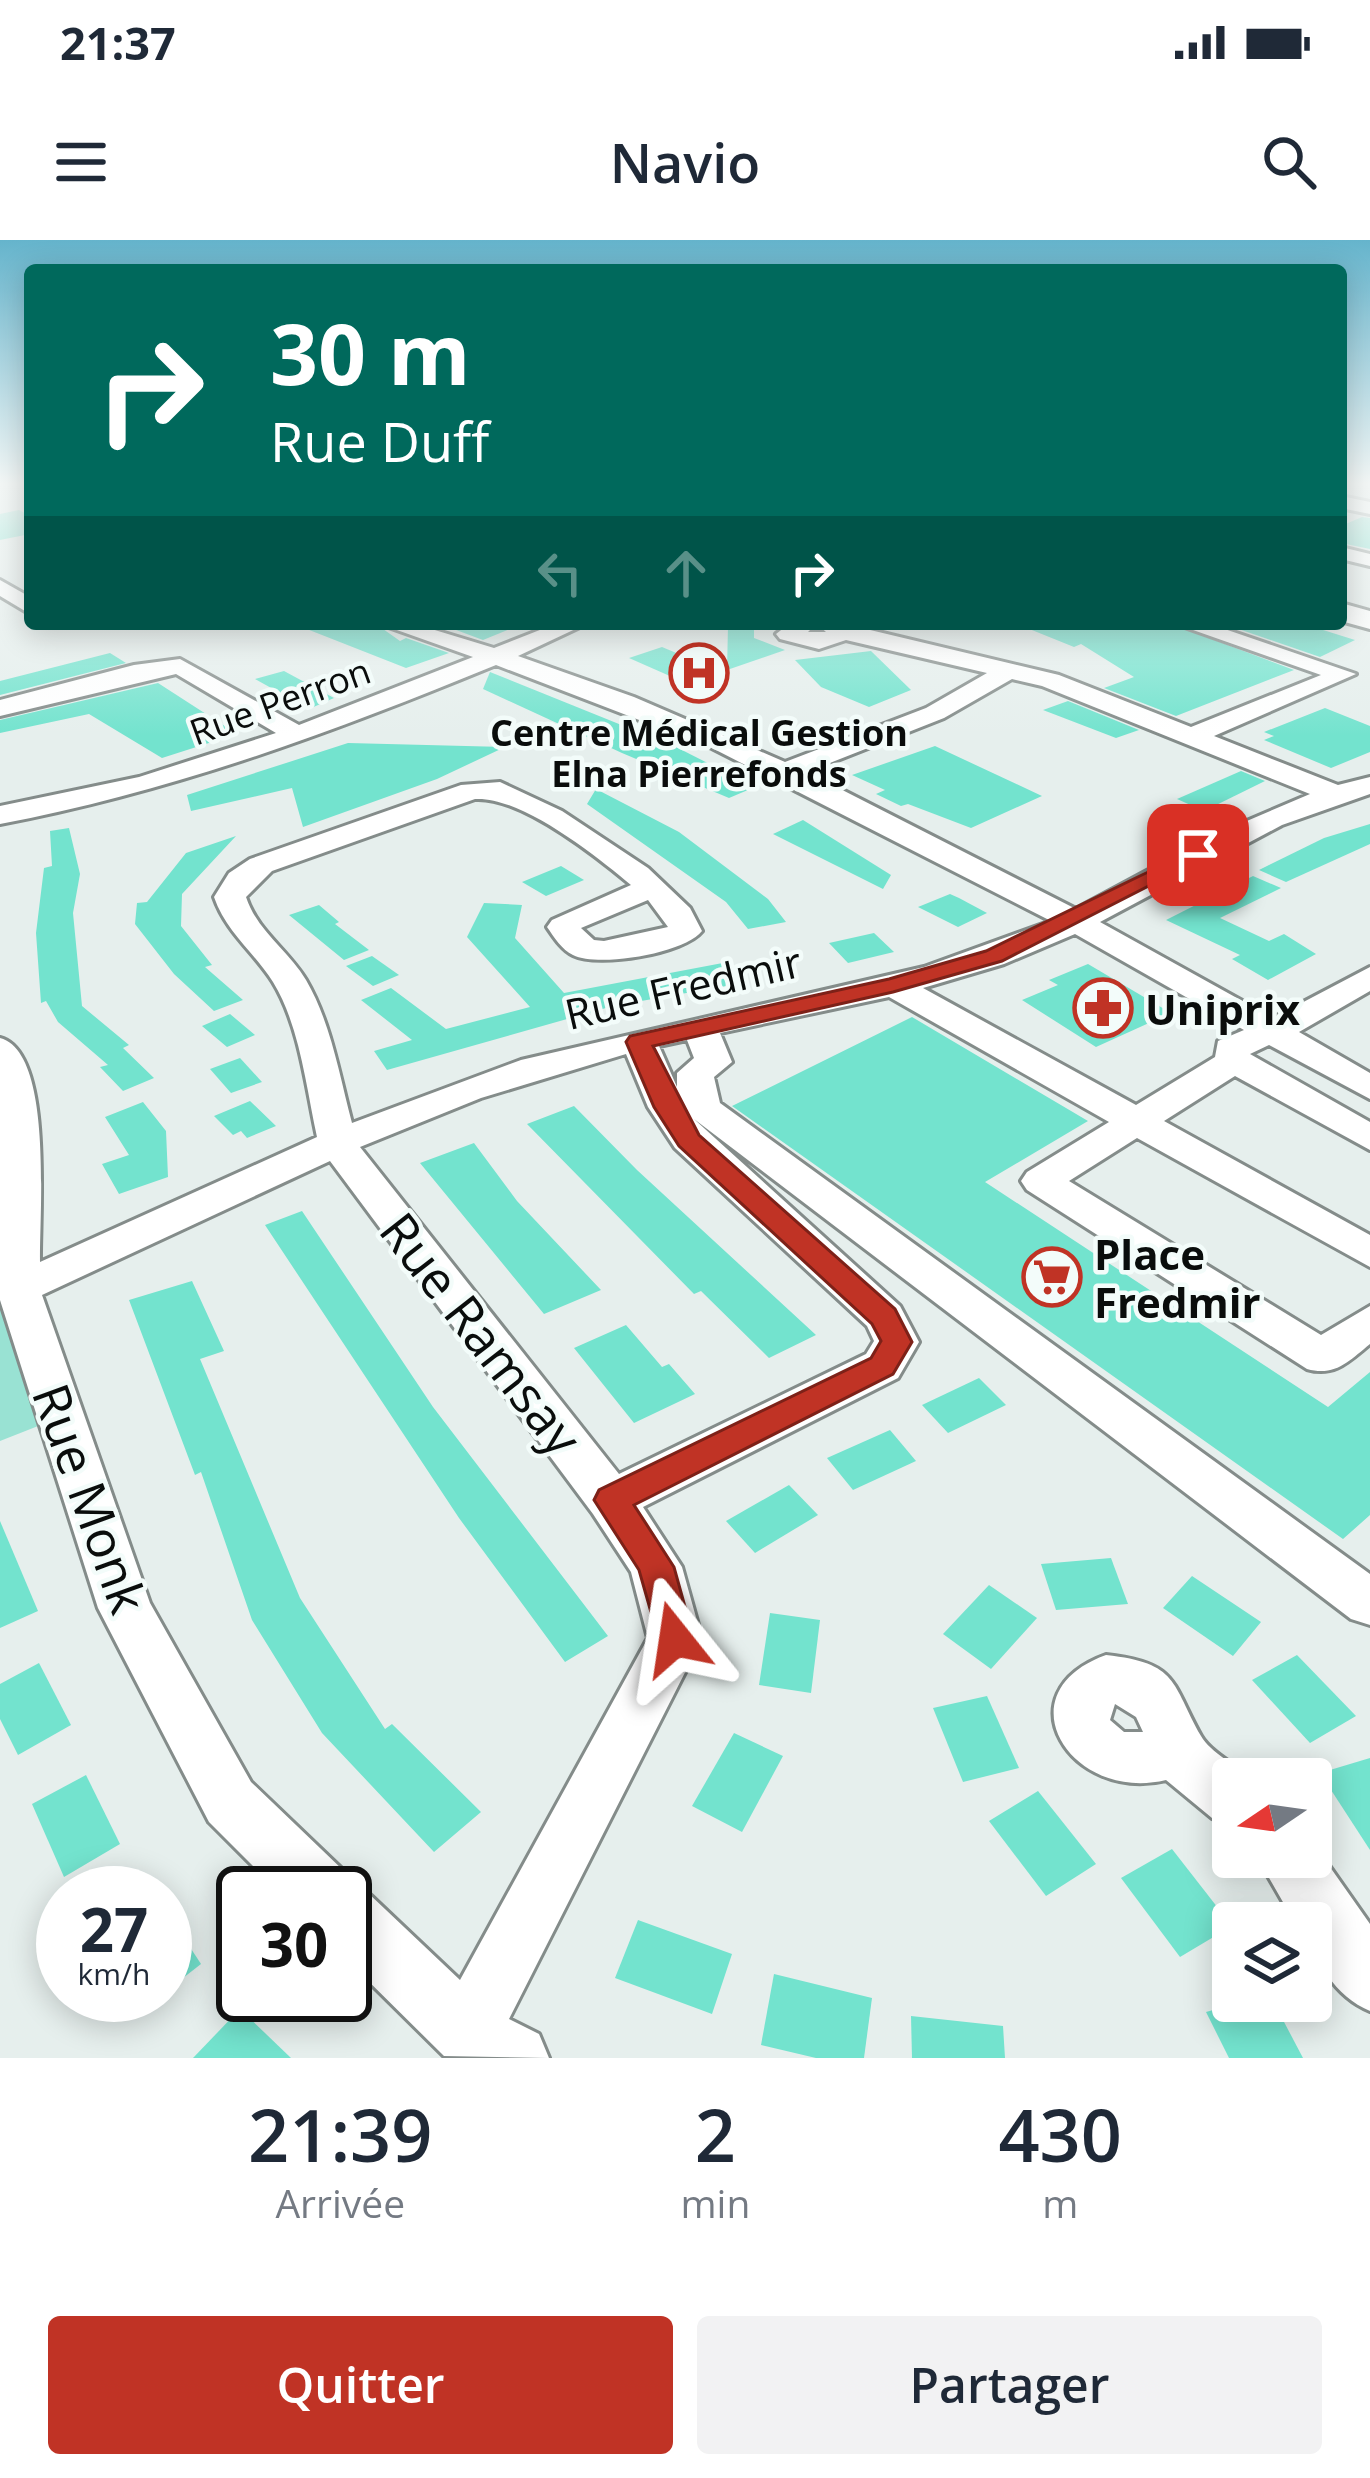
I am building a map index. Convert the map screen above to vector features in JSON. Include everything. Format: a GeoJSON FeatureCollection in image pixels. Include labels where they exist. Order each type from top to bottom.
{"type":"FeatureCollection","features":[{"type":"Feature","properties":{"kind":"street"},"geometry":{"type":"LineString","coordinates":[[5,574],[24,598]]}},
{"type":"Feature","properties":{"kind":"street"},"geometry":{"type":"LineString","coordinates":[[410,630],[626,702],[781,772],[1073,920],[1370,1088]]}},
{"type":"Feature","properties":{"kind":"street","name":"Rue Perron"},"geometry":{"type":"LineString","coordinates":[[0,815],[124,791],[300,736],[561,630]]}},
{"type":"Feature","properties":{"kind":"street"},"geometry":{"type":"LineString","coordinates":[[795,630],[788,634],[819,642],[834,630]]}},
{"type":"Feature","properties":{"kind":"street"},"geometry":{"type":"LineString","coordinates":[[845,630],[1050,680],[1195,734],[1335,794]]}},
{"type":"Feature","properties":{"kind":"street"},"geometry":{"type":"LineString","coordinates":[[1195,734],[1344,674],[1206,630]]}},
{"type":"Feature","properties":{"kind":"street"},"geometry":{"type":"LineString","coordinates":[[981,661],[1010,649],[1042,655],[1070,669],[1050,680]]}},
{"type":"Feature","properties":{"kind":"street"},"geometry":{"type":"LineString","coordinates":[[0,708],[180,666],[300,736]]}},
{"type":"Feature","properties":{"kind":"street"},"geometry":{"type":"LineString","coordinates":[[781,772],[944,709],[1010,669]]}},
{"type":"Feature","properties":{"kind":"street","name":"Rue Fredmir"},"geometry":{"type":"LineString","coordinates":[[18,1289],[455,1095],[639,1042],[893,985],[994,956],[1256,826],[1370,785]]}},
{"type":"Feature","properties":{"kind":"street"},"geometry":{"type":"LineString","coordinates":[[339,1146],[305,1011],[287,977],[237,918],[230,897],[240,880],[282,857],[471,791],[493,790],[604,850],[651,888]]}},
{"type":"Feature","properties":{"kind":"street"},"geometry":{"type":"LineString","coordinates":[[1370,977],[1272,1033],[1231,1049],[1234,1061],[1370,1138]]}},
{"type":"Feature","properties":{"kind":"street"},"geometry":{"type":"LineString","coordinates":[[893,985],[1370,1253]]}},
{"type":"Feature","properties":{"kind":"street"},"geometry":{"type":"LineString","coordinates":[[700,1028],[714,1062],[695,1072],[696,1094],[706,1109],[1370,1603]]}},
{"type":"Feature","properties":{"kind":"street"},"geometry":{"type":"LineString","coordinates":[[611,1500],[882,1366],[897,1342],[884,1317],[689,1140],[667,1107],[639,1042]]}},
{"type":"Feature","properties":{"kind":"street","name":"Rue Monk"},"geometry":{"type":"LineString","coordinates":[[0,1049],[20,1098],[18,1289],[125,1608],[230,1802],[295,1866]]}},
{"type":"Feature","properties":{"kind":"street"},"geometry":{"type":"LineString","coordinates":[[1234,1061],[1041,1181],[1323,1357],[1368,1325]]}},
{"type":"Feature","properties":{"kind":"street","name":"Rue Ramsay"},"geometry":{"type":"LineString","coordinates":[[339,1146],[611,1500],[656,1567],[675,1639],[491,2046]]}},
{"type":"Feature","properties":{"kind":"street"},"geometry":{"type":"LineString","coordinates":[[1175,1752],[1212,1782]]}},
{"type":"Feature","properties":{"kind":"street"},"geometry":{"type":"LineString","coordinates":[[1301,1878],[1370,1978]]}},
{"type":"Feature","properties":{"kind":"street"},"geometry":{"type":"LineString","coordinates":[[372,1938],[491,2046]]}},
{"type":"Feature","properties":{"kind":"green space"},"geometry":{"type":"Polygon","coordinates":[[[0,1298],[61,1417],[0,1441],[0,1298]]]}},
{"type":"Feature","properties":{"kind":"building"},"geometry":{"type":"Polygon","coordinates":[[[309,630],[384,630],[400,641],[406,638],[449,653],[406,668],[309,630]]]}},
{"type":"Feature","properties":{"kind":"building"},"geometry":{"type":"Polygon","coordinates":[[[456,630],[508,630],[483,640],[456,630]]]}},
{"type":"Feature","properties":{"kind":"building"},"geometry":{"type":"Polygon","coordinates":[[[728,630],[754,630],[754,638],[785,650],[727,670],[728,630]]]}},
{"type":"Feature","properties":{"kind":"building"},"geometry":{"type":"Polygon","coordinates":[[[1032,630],[1188,630],[1294,670],[1176,716],[1104,688],[1134,677],[1081,644],[1074,647],[1032,630]]]}},
{"type":"Feature","properties":{"kind":"building"},"geometry":{"type":"Polygon","coordinates":[[[1241,630],[1323,630],[1355,640],[1320,657],[1241,630]]]}},
{"type":"Feature","properties":{"kind":"building"},"geometry":{"type":"Polygon","coordinates":[[[662,647],[722,672],[688,684],[629,658],[662,647]]]}},
{"type":"Feature","properties":{"kind":"building"},"geometry":{"type":"Polygon","coordinates":[[[871,651],[911,690],[869,707],[821,687],[795,660],[871,651]]]}},
{"type":"Feature","properties":{"kind":"building"},"geometry":{"type":"Polygon","coordinates":[[[110,653],[126,663],[0,695],[0,681],[110,653]]]}},
{"type":"Feature","properties":{"kind":"building"},"geometry":{"type":"Polygon","coordinates":[[[284,671],[334,698],[309,709],[255,679],[284,671]]]}},
{"type":"Feature","properties":{"kind":"building"},"geometry":{"type":"Polygon","coordinates":[[[490,672],[676,747],[755,787],[729,798],[622,753],[483,689],[490,672]]]}},
{"type":"Feature","properties":{"kind":"building"},"geometry":{"type":"Polygon","coordinates":[[[158,683],[237,734],[162,758],[89,714],[0,733],[0,720],[158,683]]]}},
{"type":"Feature","properties":{"kind":"building"},"geometry":{"type":"Polygon","coordinates":[[[1068,701],[1139,730],[1116,738],[1043,710],[1068,701]]]}},
{"type":"Feature","properties":{"kind":"building"},"geometry":{"type":"Polygon","coordinates":[[[1325,708],[1370,726],[1370,752],[1331,768],[1264,740],[1274,736],[1264,732],[1325,708]]]}},
{"type":"Feature","properties":{"kind":"building"},"geometry":{"type":"Polygon","coordinates":[[[348,743],[505,747],[437,779],[303,827],[292,788],[191,811],[187,795],[348,743]]]}},
{"type":"Feature","properties":{"kind":"building"},"geometry":{"type":"Polygon","coordinates":[[[935,746],[1042,796],[971,828],[908,804],[901,806],[876,794],[885,790],[852,775],[935,746]]]}},
{"type":"Feature","properties":{"kind":"building"},"geometry":{"type":"Polygon","coordinates":[[[1241,771],[1265,781],[1204,811],[1177,799],[1241,771]]]}},
{"type":"Feature","properties":{"kind":"building"},"geometry":{"type":"Polygon","coordinates":[[[596,789],[679,832],[768,899],[786,922],[748,929],[726,902],[587,804],[596,789]]]}},
{"type":"Feature","properties":{"kind":"building"},"geometry":{"type":"Polygon","coordinates":[[[803,820],[891,875],[883,889],[773,834],[803,820]]]}},
{"type":"Feature","properties":{"kind":"building"},"geometry":{"type":"Polygon","coordinates":[[[1370,824],[1370,844],[1286,882],[1259,870],[1324,838],[1370,824]]]}},
{"type":"Feature","properties":{"kind":"building"},"geometry":{"type":"Polygon","coordinates":[[[69,828],[80,874],[73,913],[82,1006],[129,1045],[123,1048],[154,1078],[123,1091],[100,1067],[108,1065],[58,1022],[46,1001],[41,1003],[36,933],[44,868],[52,866],[50,831],[69,828]]]}},
{"type":"Feature","properties":{"kind":"building"},"geometry":{"type":"Polygon","coordinates":[[[236,836],[182,894],[181,926],[212,965],[205,967],[243,1000],[214,1011],[174,974],[135,924],[137,903],[147,902],[186,853],[236,836]]]}},
{"type":"Feature","properties":{"kind":"building"},"geometry":{"type":"Polygon","coordinates":[[[561,866],[584,880],[546,896],[522,882],[561,866]]]}},
{"type":"Feature","properties":{"kind":"building"},"geometry":{"type":"Polygon","coordinates":[[[1253,876],[1281,888],[1220,918],[1269,941],[1284,934],[1316,954],[1268,980],[1232,959],[1240,955],[1166,920],[1253,876]]]}},
{"type":"Feature","properties":{"kind":"building"},"geometry":{"type":"Polygon","coordinates":[[[950,894],[987,913],[958,927],[918,907],[950,894]]]}},
{"type":"Feature","properties":{"kind":"building"},"geometry":{"type":"Polygon","coordinates":[[[484,903],[522,905],[515,938],[564,993],[728,962],[743,983],[613,1006],[387,1070],[374,1051],[412,1040],[361,1000],[391,988],[446,1029],[530,1007],[467,937],[484,903]]]}},
{"type":"Feature","properties":{"kind":"building"},"geometry":{"type":"Polygon","coordinates":[[[319,905],[369,950],[344,960],[289,915],[319,905]]]}},
{"type":"Feature","properties":{"kind":"building"},"geometry":{"type":"Polygon","coordinates":[[[874,933],[894,952],[848,963],[829,943],[874,933]]]}},
{"type":"Feature","properties":{"kind":"building"},"geometry":{"type":"Polygon","coordinates":[[[372,956],[399,975],[373,986],[346,966],[372,956]]]}},
{"type":"Feature","properties":{"kind":"building"},"geometry":{"type":"Polygon","coordinates":[[[1088,964],[1171,1013],[1096,1047],[1022,1000],[1058,985],[1049,980],[1088,964]]]}},
{"type":"Feature","properties":{"kind":"building"},"geometry":{"type":"Polygon","coordinates":[[[230,1014],[255,1035],[227,1047],[202,1026],[230,1014]]]}},
{"type":"Feature","properties":{"kind":"building","name":"Place Fredmir"},"geometry":{"type":"Polygon","coordinates":[[[912,1017],[1088,1121],[985,1182],[1328,1407],[1370,1372],[1370,1515],[1343,1539],[732,1106],[912,1017]]]}},
{"type":"Feature","properties":{"kind":"building"},"geometry":{"type":"Polygon","coordinates":[[[240,1058],[262,1082],[231,1093],[210,1069],[240,1058]]]}},
{"type":"Feature","properties":{"kind":"building"},"geometry":{"type":"Polygon","coordinates":[[[250,1101],[276,1126],[247,1138],[241,1131],[233,1135],[214,1116],[250,1101]]]}},
{"type":"Feature","properties":{"kind":"building"},"geometry":{"type":"Polygon","coordinates":[[[143,1102],[166,1131],[168,1177],[119,1194],[102,1164],[129,1155],[105,1117],[143,1102]]]}},
{"type":"Feature","properties":{"kind":"building"},"geometry":{"type":"Polygon","coordinates":[[[574,1106],[816,1335],[769,1358],[701,1291],[694,1294],[527,1124],[574,1106]]]}},
{"type":"Feature","properties":{"kind":"building"},"geometry":{"type":"Polygon","coordinates":[[[474,1143],[517,1201],[601,1290],[544,1314],[420,1163],[474,1143]]]}},
{"type":"Feature","properties":{"kind":"building"},"geometry":{"type":"Polygon","coordinates":[[[302,1211],[433,1407],[608,1636],[565,1662],[459,1518],[265,1225],[302,1211]]]}},
{"type":"Feature","properties":{"kind":"building"},"geometry":{"type":"Polygon","coordinates":[[[192,1281],[224,1351],[200,1359],[300,1598],[385,1729],[392,1724],[481,1812],[434,1852],[322,1733],[252,1620],[201,1472],[195,1475],[129,1300],[192,1281]]]}},
{"type":"Feature","properties":{"kind":"building"},"geometry":{"type":"Polygon","coordinates":[[[626,1325],[662,1367],[669,1364],[695,1394],[634,1423],[574,1348],[626,1325]]]}},
{"type":"Feature","properties":{"kind":"building"},"geometry":{"type":"Polygon","coordinates":[[[979,1378],[1006,1405],[948,1433],[922,1405],[979,1378]]]}},
{"type":"Feature","properties":{"kind":"building"},"geometry":{"type":"Polygon","coordinates":[[[890,1430],[916,1461],[853,1490],[827,1458],[890,1430]]]}},
{"type":"Feature","properties":{"kind":"building"},"geometry":{"type":"Polygon","coordinates":[[[789,1485],[818,1515],[755,1553],[726,1521],[789,1485]]]}},
{"type":"Feature","properties":{"kind":"building"},"geometry":{"type":"Polygon","coordinates":[[[0,1521],[38,1611],[0,1628],[0,1521]]]}},
{"type":"Feature","properties":{"kind":"building"},"geometry":{"type":"Polygon","coordinates":[[[1111,1558],[1128,1604],[1056,1610],[1041,1564],[1111,1558]]]}},
{"type":"Feature","properties":{"kind":"building"},"geometry":{"type":"Polygon","coordinates":[[[1192,1576],[1261,1622],[1233,1656],[1163,1608],[1192,1576]]]}},
{"type":"Feature","properties":{"kind":"building"},"geometry":{"type":"Polygon","coordinates":[[[989,1585],[1037,1618],[991,1669],[943,1634],[989,1585]]]}},
{"type":"Feature","properties":{"kind":"building"},"geometry":{"type":"Polygon","coordinates":[[[770,1613],[820,1620],[811,1693],[759,1685],[770,1613]]]}},
{"type":"Feature","properties":{"kind":"building"},"geometry":{"type":"Polygon","coordinates":[[[1297,1655],[1356,1716],[1310,1743],[1252,1680],[1297,1655]]]}},
{"type":"Feature","properties":{"kind":"building"},"geometry":{"type":"Polygon","coordinates":[[[39,1663],[71,1725],[18,1755],[0,1719],[0,1684],[39,1663]]]}},
{"type":"Feature","properties":{"kind":"building"},"geometry":{"type":"Polygon","coordinates":[[[987,1696],[1019,1768],[963,1782],[933,1708],[987,1696]]]}},
{"type":"Feature","properties":{"kind":"building"},"geometry":{"type":"Polygon","coordinates":[[[734,1733],[783,1756],[742,1832],[692,1806],[734,1733]]]}},
{"type":"Feature","properties":{"kind":"building"},"geometry":{"type":"Polygon","coordinates":[[[1370,1758],[1370,1850],[1332,1791],[1332,1769],[1370,1758]]]}},
{"type":"Feature","properties":{"kind":"building"},"geometry":{"type":"Polygon","coordinates":[[[86,1775],[120,1844],[83,1866],[59,1866],[32,1804],[86,1775]]]}},
{"type":"Feature","properties":{"kind":"building"},"geometry":{"type":"Polygon","coordinates":[[[1038,1791],[1096,1864],[1046,1896],[989,1821],[1038,1791]]]}},
{"type":"Feature","properties":{"kind":"building"},"geometry":{"type":"Polygon","coordinates":[[[1172,1849],[1213,1902],[1212,1938],[1180,1957],[1121,1878],[1172,1849]]]}},
{"type":"Feature","properties":{"kind":"building"},"geometry":{"type":"Polygon","coordinates":[[[638,1920],[732,1954],[712,2014],[615,1978],[638,1920]]]}},
{"type":"Feature","properties":{"kind":"building"},"geometry":{"type":"Polygon","coordinates":[[[192,1950],[201,1964],[192,1971],[192,1950]]]}},
{"type":"Feature","properties":{"kind":"building"},"geometry":{"type":"Polygon","coordinates":[[[774,1974],[872,1998],[864,2058],[816,2058],[761,2045],[774,1974]]]}},
{"type":"Feature","properties":{"kind":"building"},"geometry":{"type":"Polygon","coordinates":[[[1212,2010],[1212,2022],[1284,2022],[1303,2058],[1229,2058],[1206,2012],[1212,2010]]]}},
{"type":"Feature","properties":{"kind":"building"},"geometry":{"type":"Polygon","coordinates":[[[911,2016],[1003,2026],[1005,2058],[912,2058],[911,2016]]]}},
{"type":"Feature","properties":{"kind":"building"},"geometry":{"type":"Polygon","coordinates":[[[228,2022],[254,2022],[291,2058],[193,2058],[228,2022]]]}},
{"type":"Feature","properties":{"kind":"place","name":"Centre Médical Gestion Elna Pierrefonds"},"geometry":{"type":"Point","coordinates":[699,673]}},
{"type":"Feature","properties":{"kind":"place","name":"Uniprix"},"geometry":{"type":"Point","coordinates":[1103,1008]}},
{"type":"Feature","properties":{"kind":"place","name":"Place Fredmir"},"geometry":{"type":"Point","coordinates":[1052,1277]}},
{"type":"Feature","properties":{"kind":"route"},"geometry":{"type":"LineString","coordinates":[[675,1639],[656,1567],[611,1500],[882,1366],[897,1342],[884,1317],[689,1140],[667,1107],[639,1042],[935,975],[994,956],[1054,931],[1198,855]]}}]}
